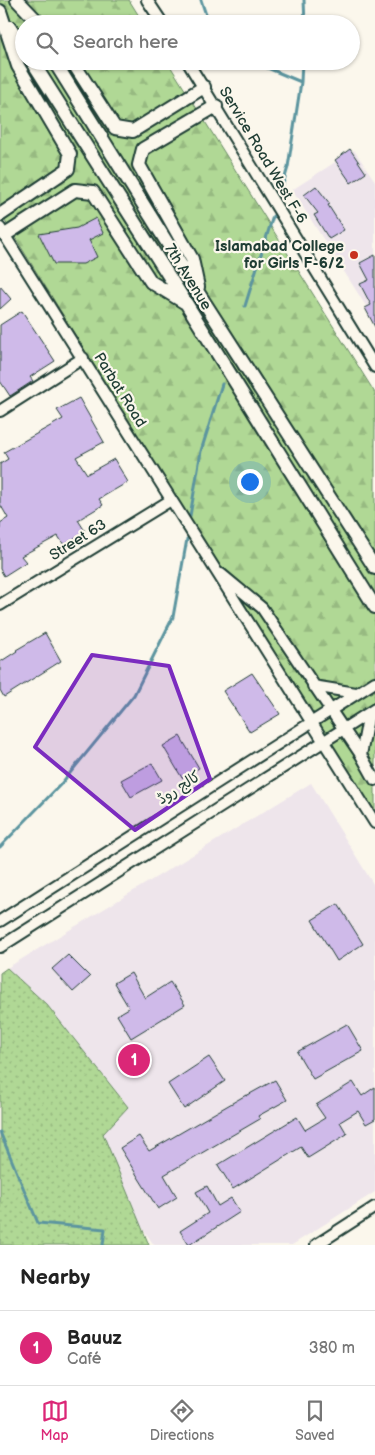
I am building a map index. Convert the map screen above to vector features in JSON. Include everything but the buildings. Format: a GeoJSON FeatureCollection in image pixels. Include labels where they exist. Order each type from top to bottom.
{"type":"FeatureCollection","features":[{"type":"Feature","properties":{"kind":"main road"},"geometry":{"type":"LineString","coordinates":[[16,0],[25,15]]}},
{"type":"Feature","properties":{"kind":"main road"},"geometry":{"type":"LineString","coordinates":[[16,0],[31,15]]}},
{"type":"Feature","properties":{"kind":"main road"},"geometry":{"type":"LineString","coordinates":[[0,11],[15,34]]}},
{"type":"Feature","properties":{"kind":"main road"},"geometry":{"type":"LineString","coordinates":[[0,11],[15,57]]}},
{"type":"Feature","properties":{"kind":"main road"},"geometry":{"type":"LineString","coordinates":[[0,215],[68,169],[70,154],[20,70]]}},
{"type":"Feature","properties":{"kind":"main road","name":"7th Avenue"},"geometry":{"type":"LineString","coordinates":[[38,70],[186,303],[375,607]]}},
{"type":"Feature","properties":{"kind":"main road","name":"7th Avenue"},"geometry":{"type":"LineString","coordinates":[[60,70],[199,294],[375,568]]}},
{"type":"Feature","properties":{"kind":"main road"},"geometry":{"type":"LineString","coordinates":[[78,70],[115,128],[133,131],[204,87]]}},
{"type":"Feature","properties":{"kind":"main road"},"geometry":{"type":"LineString","coordinates":[[199,294],[192,259],[140,165],[142,148],[216,106]]}},
{"type":"Feature","properties":{"kind":"main road"},"geometry":{"type":"LineString","coordinates":[[2,232],[75,190],[94,192],[151,282],[186,303]]}},
{"type":"Feature","properties":{"kind":"street"},"geometry":{"type":"LineString","coordinates":[[147,0],[157,15]]}},
{"type":"Feature","properties":{"kind":"street","name":"Service Road West F-6"},"geometry":{"type":"LineString","coordinates":[[193,70],[375,367]]}},
{"type":"Feature","properties":{"kind":"street","name":"Parbat Road"},"geometry":{"type":"LineString","coordinates":[[2,232],[375,823]]}},
{"type":"Feature","properties":{"kind":"street"},"geometry":{"type":"LineString","coordinates":[[0,411],[82,358]]}},
{"type":"Feature","properties":{"kind":"street","name":"Street 63"},"geometry":{"type":"LineString","coordinates":[[0,605],[171,500]]}},
{"type":"Feature","properties":{"kind":"street","name":"Parbat Road"},"geometry":{"type":"LineString","coordinates":[[214,569],[262,608],[361,755],[375,780]]}},
{"type":"Feature","properties":{"kind":"street","name":"کالج روڈ"},"geometry":{"type":"LineString","coordinates":[[0,920],[375,682]]}},
{"type":"Feature","properties":{"kind":"street"},"geometry":{"type":"LineString","coordinates":[[313,686],[356,693]]}},
{"type":"Feature","properties":{"kind":"street"},"geometry":{"type":"LineString","coordinates":[[0,947],[372,711]]}},
{"type":"Feature","properties":{"kind":"street"},"geometry":{"type":"LineString","coordinates":[[361,755],[372,711]]}},
{"type":"Feature","properties":{"kind":"street"},"geometry":{"type":"LineString","coordinates":[[316,1245],[375,1207]]}},
{"type":"Feature","properties":{"kind":"highlighted area"},"geometry":{"type":"Polygon","coordinates":[[[92,655],[169,666],[210,779],[135,830],[35,747],[92,655]]]}},
{"type":"Feature","properties":{"kind":"shaded area","name":"Islamabad College for Girls F-6/2"},"geometry":{"type":"Polygon","coordinates":[[[354,150],[375,181],[375,320],[292,190],[354,150]]]}},
{"type":"Feature","properties":{"kind":"shaded area"},"geometry":{"type":"Polygon","coordinates":[[[311,783],[375,887],[375,1192],[292,1245],[154,1245],[0,1023],[0,974],[311,783]]]}},
{"type":"Feature","properties":{"kind":"green space"},"geometry":{"type":"Polygon","coordinates":[[[0,0],[129,0],[138,15],[15,15],[15,70],[173,70],[375,393],[375,820],[0,213],[0,0]]]}},
{"type":"Feature","properties":{"kind":"green space"},"geometry":{"type":"Polygon","coordinates":[[[7,968],[47,1005],[128,1107],[103,1134],[149,1245],[0,1245],[0,973],[7,968]]]}},
{"type":"Feature","properties":{"kind":"waterway"},"geometry":{"type":"LineString","coordinates":[[201,0],[206,15]]}},
{"type":"Feature","properties":{"kind":"waterway"},"geometry":{"type":"LineString","coordinates":[[304,0],[305,15]]}},
{"type":"Feature","properties":{"kind":"waterway"},"geometry":{"type":"LineString","coordinates":[[272,70],[301,82],[288,167],[280,194]]}},
{"type":"Feature","properties":{"kind":"waterway"},"geometry":{"type":"LineString","coordinates":[[301,82],[302,70]]}},
{"type":"Feature","properties":{"kind":"waterway"},"geometry":{"type":"LineString","coordinates":[[245,306],[273,216]]}},
{"type":"Feature","properties":{"kind":"waterway"},"geometry":{"type":"LineString","coordinates":[[190,516],[201,451],[222,384]]}},
{"type":"Feature","properties":{"kind":"waterway"},"geometry":{"type":"LineString","coordinates":[[0,847],[61,784],[134,695],[173,617],[187,539]]}},
{"type":"Feature","properties":{"kind":"waterway"},"geometry":{"type":"LineString","coordinates":[[0,1132],[38,1223],[105,1229],[103,1245]]}},
{"type":"Feature","properties":{"kind":"place","name":"Islamabad College for Girls F-6/2"},"geometry":{"type":"Point","coordinates":[354,255]}},
{"type":"Feature","properties":{"kind":"place","name":"Bauuz"},"geometry":{"type":"Point","coordinates":[134,1060]}}]}
